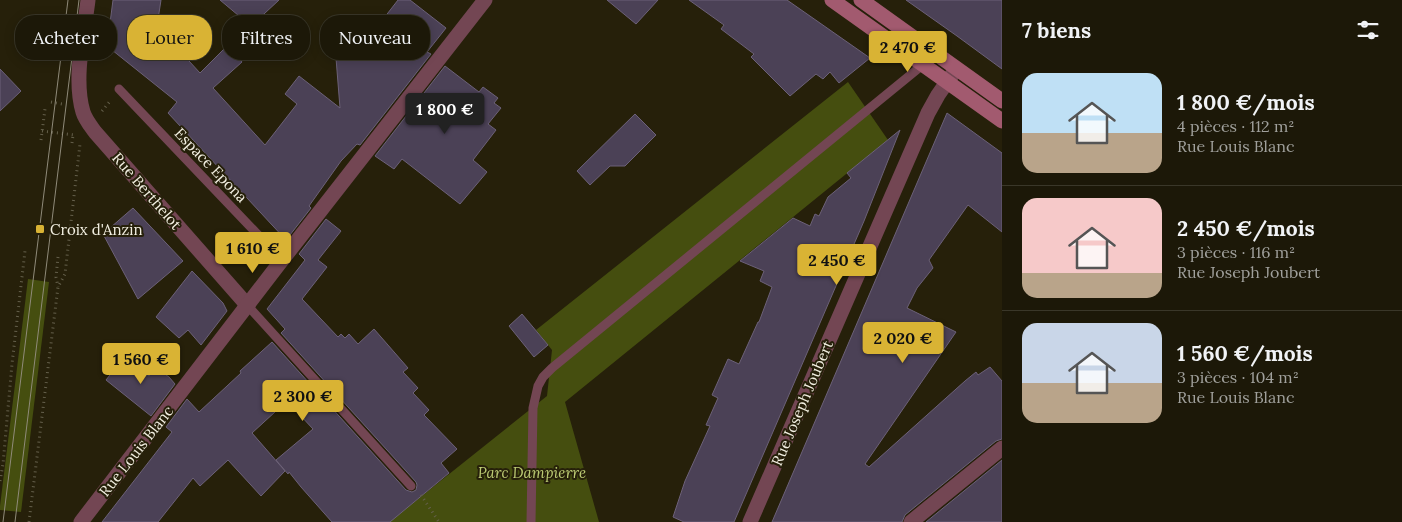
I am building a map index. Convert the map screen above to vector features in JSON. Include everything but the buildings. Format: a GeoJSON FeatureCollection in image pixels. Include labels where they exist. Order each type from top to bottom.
{"type":"FeatureCollection","features":[{"type":"Feature","properties":{"kind":"main road"},"geometry":{"type":"LineString","coordinates":[[832,0],[1002,121]]}},
{"type":"Feature","properties":{"kind":"main road"},"geometry":{"type":"LineString","coordinates":[[862,0],[1002,101]]}},
{"type":"Feature","properties":{"kind":"street","name":"Rue Berthelot"},"geometry":{"type":"LineString","coordinates":[[88,0],[79,80],[80,100],[86,119],[95,132],[248,306]]}},
{"type":"Feature","properties":{"kind":"street","name":"Rue Louis Blanc"},"geometry":{"type":"LineString","coordinates":[[81,522],[485,0]]}},
{"type":"Feature","properties":{"kind":"street","name":"Rue Joseph Joubert"},"geometry":{"type":"LineString","coordinates":[[750,522],[932,104],[957,68]]}},
{"type":"Feature","properties":{"kind":"street"},"geometry":{"type":"LineString","coordinates":[[911,522],[1002,448]]}},
{"type":"Feature","properties":{"kind":"lane"},"geometry":{"type":"LineString","coordinates":[[531,522],[533,408],[538,386],[543,377],[567,355],[936,54]]}},
{"type":"Feature","properties":{"kind":"lane","name":"Espace Epona"},"geometry":{"type":"LineString","coordinates":[[119,89],[282,260]]}},
{"type":"Feature","properties":{"kind":"lane","name":"Rue Berthelot"},"geometry":{"type":"LineString","coordinates":[[248,306],[411,486]]}},
{"type":"Feature","properties":{"kind":"path"},"geometry":{"type":"LineString","coordinates":[[41,140],[44,109]]}},
{"type":"Feature","properties":{"kind":"path"},"geometry":{"type":"LineString","coordinates":[[42,131],[81,136],[65,274],[58,287]]}},
{"type":"Feature","properties":{"kind":"path"},"geometry":{"type":"LineString","coordinates":[[72,143],[73,135]]}},
{"type":"Feature","properties":{"kind":"path"},"geometry":{"type":"LineString","coordinates":[[0,481],[25,251]]}},
{"type":"Feature","properties":{"kind":"path"},"geometry":{"type":"LineString","coordinates":[[29,522],[58,287],[56,278],[58,257]]}},
{"type":"Feature","properties":{"kind":"path"},"geometry":{"type":"LineString","coordinates":[[411,486],[422,496],[439,522]]}},
{"type":"Feature","properties":{"kind":"green space","name":"Parc Dampierre"},"geometry":{"type":"Polygon","coordinates":[[[848,82],[888,140],[565,402],[599,522],[389,522],[547,396],[552,350],[536,330],[848,82]]]}},
{"type":"Feature","properties":{"kind":"green space"},"geometry":{"type":"Polygon","coordinates":[[[28,279],[49,282],[21,512],[0,510],[0,506],[28,279]]]}},
{"type":"Feature","properties":{"kind":"tram line"},"geometry":{"type":"LineString","coordinates":[[3,522],[68,0]]}},
{"type":"Feature","properties":{"kind":"tram line"},"geometry":{"type":"LineString","coordinates":[[15,522],[79,0]]}},
{"type":"Feature","properties":{"kind":"place","name":"Croix d'Anzin"},"geometry":{"type":"Point","coordinates":[40,229]}}]}
